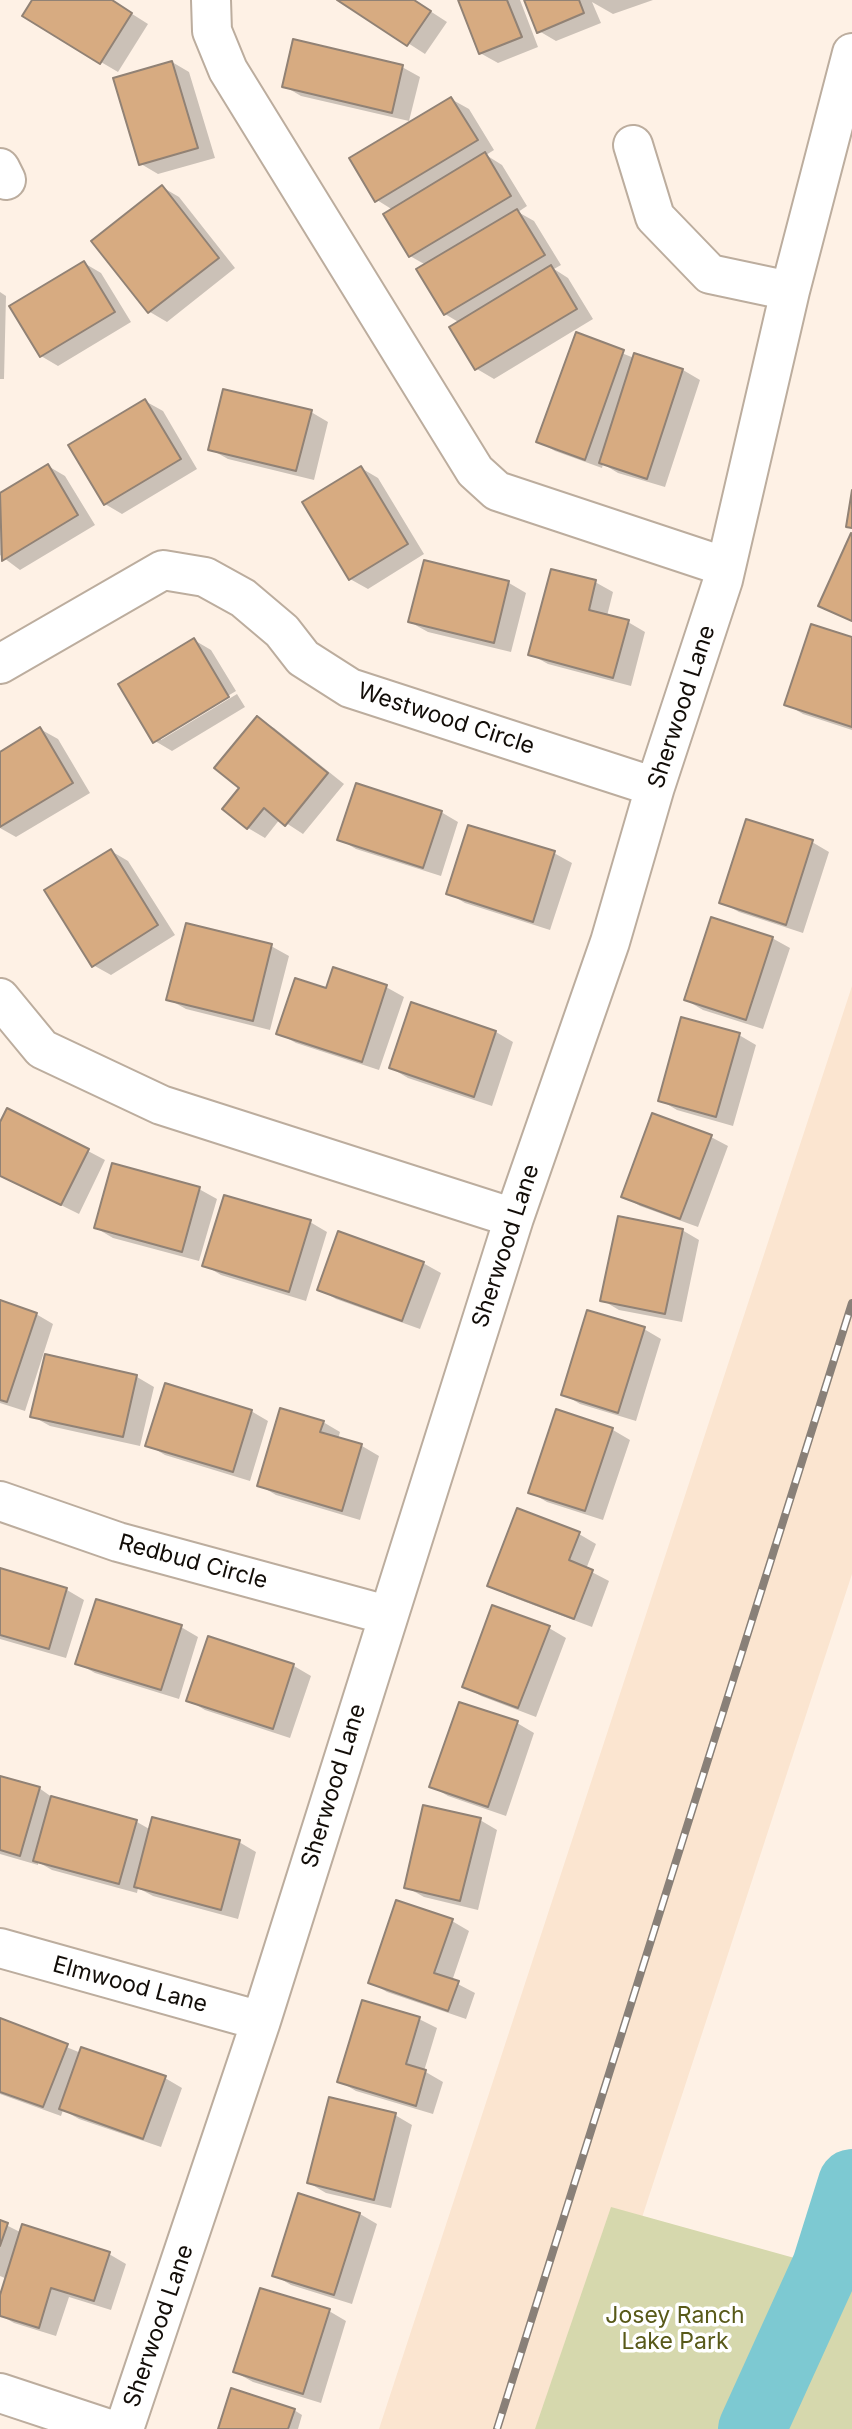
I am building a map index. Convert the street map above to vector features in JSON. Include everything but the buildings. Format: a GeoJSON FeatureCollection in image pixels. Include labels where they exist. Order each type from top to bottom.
{"type":"FeatureCollection","features":[{"type":"Feature","properties":{"kind":"street"},"geometry":{"type":"LineString","coordinates":[[211,0],[212,31],[228,70],[475,471],[497,491],[726,567]]}},
{"type":"Feature","properties":{"kind":"street","name":"Sherwood Lane"},"geometry":{"type":"LineString","coordinates":[[124,2429],[261,2021],[514,1218],[610,942],[655,788],[726,567],[790,291],[852,53]]}},
{"type":"Feature","properties":{"kind":"street"},"geometry":{"type":"LineString","coordinates":[[633,145],[654,217],[710,274],[790,291]]}},
{"type":"Feature","properties":{"kind":"street","name":"Westwood Circle"},"geometry":{"type":"LineString","coordinates":[[0,663],[163,570],[205,577],[243,598],[282,631],[303,658],[350,688],[655,788]]}},
{"type":"Feature","properties":{"kind":"street"},"geometry":{"type":"LineString","coordinates":[[0,998],[42,1049],[162,1105],[514,1218]]}},
{"type":"Feature","properties":{"kind":"street","name":"Redbud Circle"},"geometry":{"type":"LineString","coordinates":[[0,1501],[118,1542],[387,1615]]}},
{"type":"Feature","properties":{"kind":"street","name":"Elmwood Lane"},"geometry":{"type":"LineString","coordinates":[[0,1948],[261,2021]]}},
{"type":"Feature","properties":{"kind":"street"},"geometry":{"type":"LineString","coordinates":[[0,2393],[109,2429]]}},
{"type":"Feature","properties":{"kind":"shaded area"},"geometry":{"type":"Polygon","coordinates":[[[852,986],[852,1574],[573,2429],[379,2429],[852,986]]]}},
{"type":"Feature","properties":{"kind":"green space","name":"Josey Ranch Lake Park"},"geometry":{"type":"Polygon","coordinates":[[[611,2207],[852,2274],[852,2429],[535,2429],[611,2207]]]}},
{"type":"Feature","properties":{"kind":"waterway"},"geometry":{"type":"LineString","coordinates":[[752,2429],[826,2266],[852,2183]]}},
{"type":"Feature","properties":{"kind":"railway"},"geometry":{"type":"LineString","coordinates":[[497,2429],[852,1303]]}}]}
